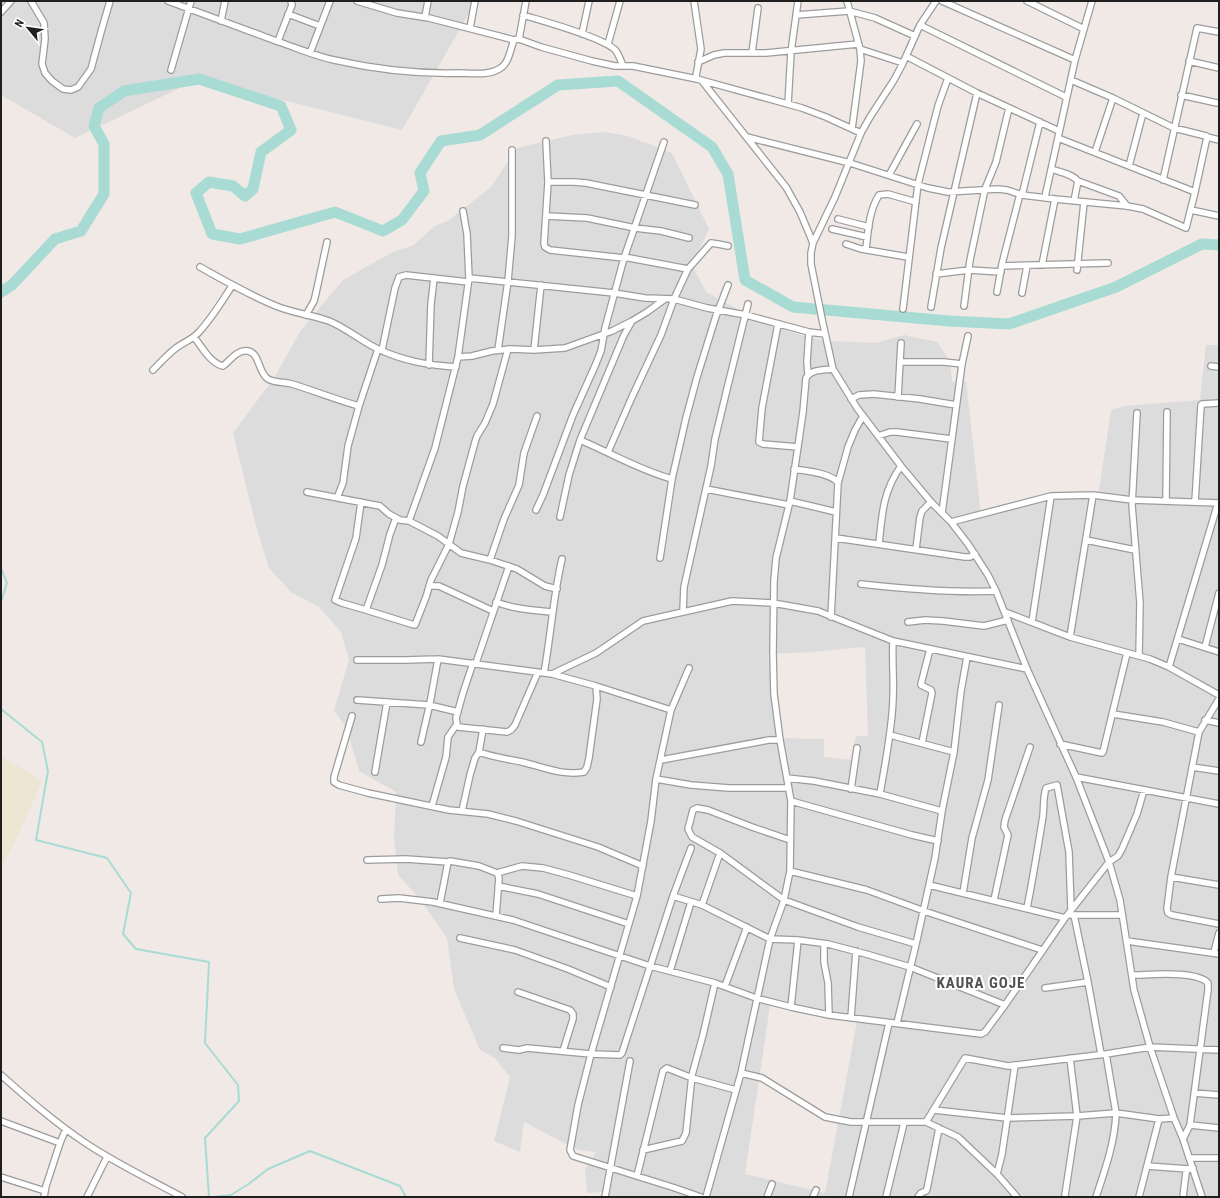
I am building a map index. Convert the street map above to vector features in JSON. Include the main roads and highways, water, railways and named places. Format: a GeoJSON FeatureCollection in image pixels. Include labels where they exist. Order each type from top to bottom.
{"type":"FeatureCollection","features":[{"type":"Feature","properties":{"kind":"waterway"},"geometry":{"type":"LineString","coordinates":[[1,292],[12,285],[55,239],[81,231],[104,194],[104,144],[94,126],[99,108],[124,91],[199,79],[281,106],[291,130],[261,152],[253,189],[245,196],[233,186],[209,182],[196,193],[212,234],[240,239],[335,212],[383,231],[402,220],[424,191],[420,173],[441,141],[480,135],[558,85],[618,81],[712,147],[728,174],[745,280],[793,307],[949,321],[1009,324],[1116,287],[1202,244],[1219,245]]}},
{"type":"Feature","properties":{"kind":"waterway"},"geometry":{"type":"LineString","coordinates":[[1,568],[7,583],[1,602]]}},
{"type":"Feature","properties":{"kind":"waterway"},"geometry":{"type":"LineString","coordinates":[[1,709],[42,742],[48,771],[36,840],[107,858],[131,893],[123,934],[136,949],[209,962],[205,1043],[238,1085],[239,1101],[205,1138],[209,1197]]}},
{"type":"Feature","properties":{"kind":"waterway"},"geometry":{"type":"LineString","coordinates":[[213,1197],[231,1195],[268,1169],[310,1151],[400,1186],[406,1197]]}},
{"type":"Feature","properties":{"kind":"district","name":"KAURA GOJE"},"geometry":{"type":"Point","coordinates":[981,983]}}]}
